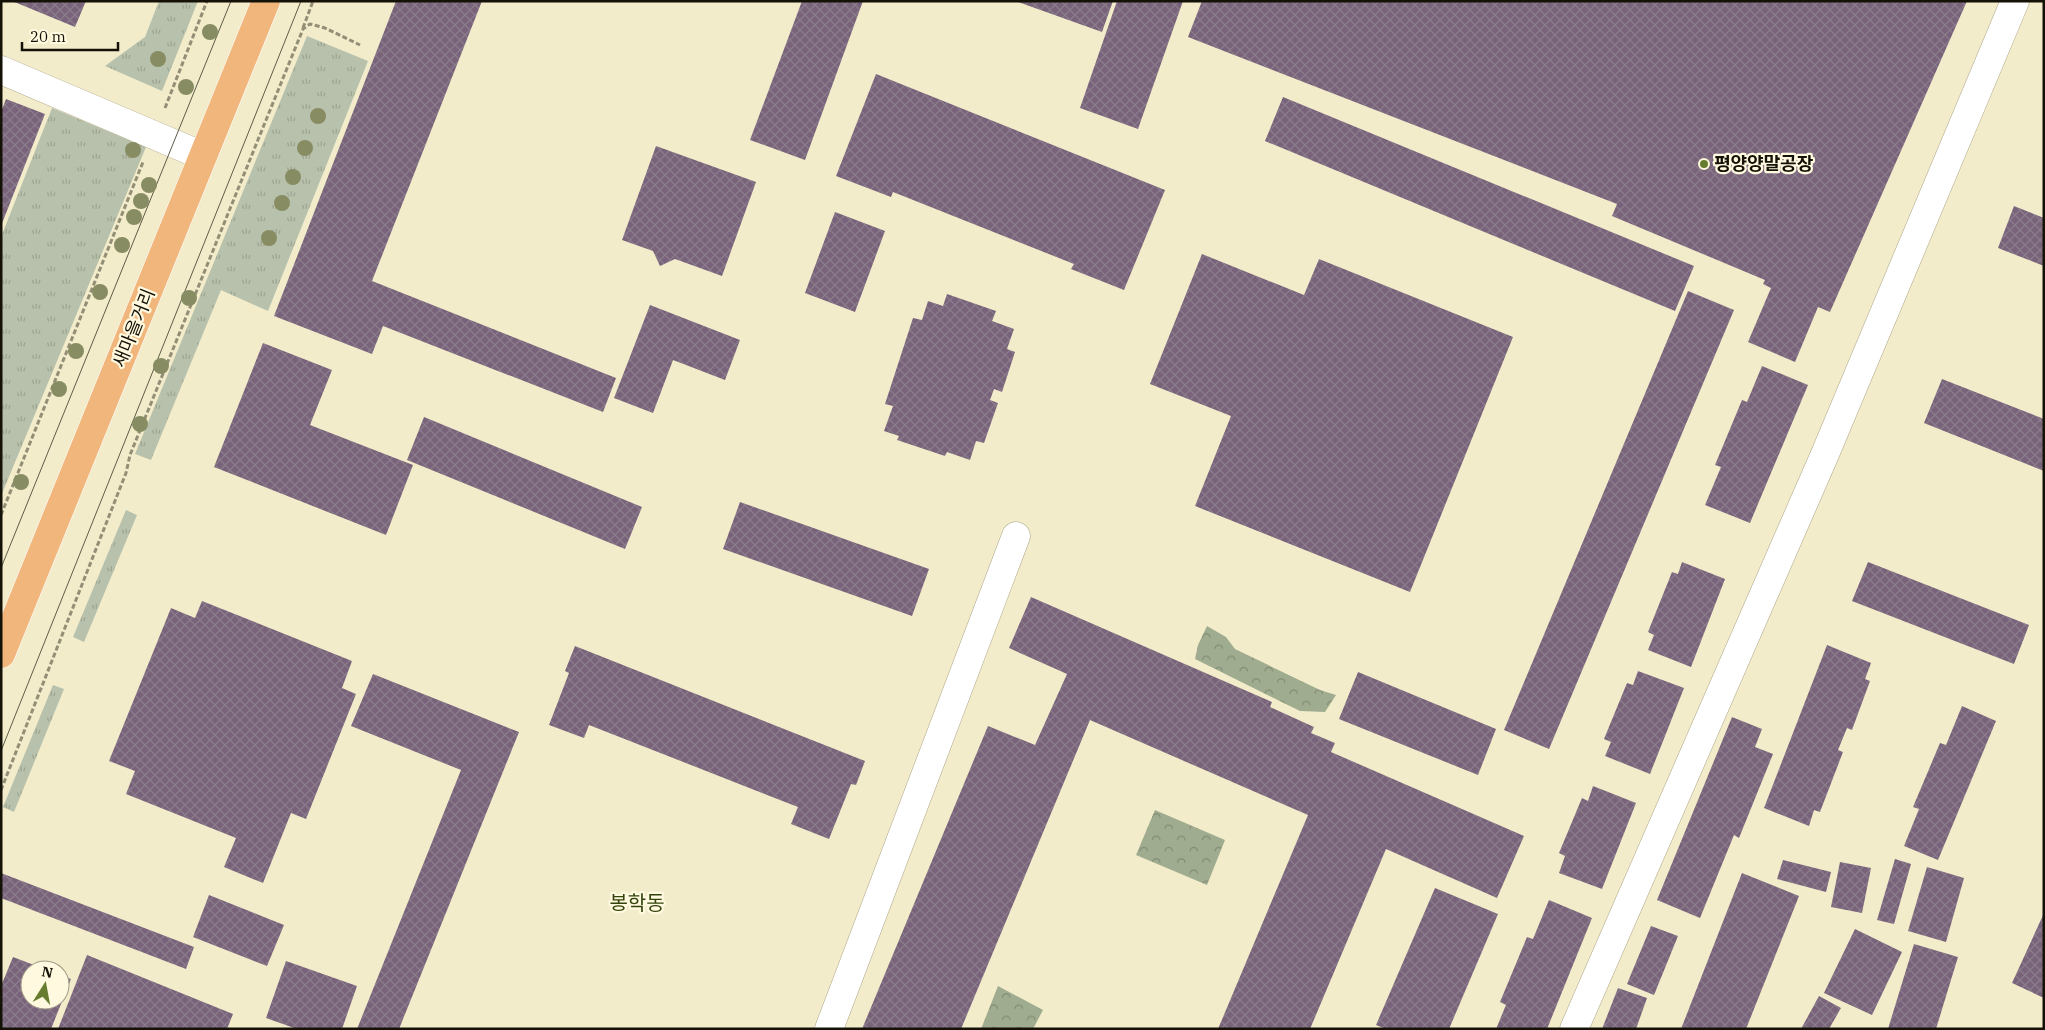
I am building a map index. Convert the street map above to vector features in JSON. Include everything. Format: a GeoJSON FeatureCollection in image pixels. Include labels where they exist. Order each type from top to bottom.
{"type":"FeatureCollection","features":[{"type":"Feature","properties":{"kind":"main road","name":"새마을거리"},"geometry":{"type":"LineString","coordinates":[[1,654],[266,1]]}},
{"type":"Feature","properties":{"kind":"street"},"geometry":{"type":"LineString","coordinates":[[1574,1029],[1825,454],[2015,1]]}},
{"type":"Feature","properties":{"kind":"street"},"geometry":{"type":"LineString","coordinates":[[1,70],[203,156]]}},
{"type":"Feature","properties":{"kind":"street"},"geometry":{"type":"LineString","coordinates":[[829,1029],[1016,536]]}},
{"type":"Feature","properties":{"kind":"path"},"geometry":{"type":"LineString","coordinates":[[1,515],[207,1]]}},
{"type":"Feature","properties":{"kind":"path"},"geometry":{"type":"LineString","coordinates":[[1,790],[126,473],[130,455],[313,1]]}},
{"type":"Feature","properties":{"kind":"path"},"geometry":{"type":"LineString","coordinates":[[303,29],[310,24],[324,28],[360,45]]}},
{"type":"Feature","properties":{"kind":"green space"},"geometry":{"type":"Polygon","coordinates":[[[159,1],[198,1],[162,91],[105,66],[145,37],[159,1]]]}},
{"type":"Feature","properties":{"kind":"green space"},"geometry":{"type":"Polygon","coordinates":[[[307,36],[368,61],[268,311],[221,290],[151,460],[135,454],[307,36]]]}},
{"type":"Feature","properties":{"kind":"green space"},"geometry":{"type":"Polygon","coordinates":[[[52,108],[146,147],[1,496],[1,237],[52,108]]]}},
{"type":"Feature","properties":{"kind":"green space"},"geometry":{"type":"Polygon","coordinates":[[[126,510],[137,515],[84,642],[73,637],[126,510]]]}},
{"type":"Feature","properties":{"kind":"green space"},"geometry":{"type":"Polygon","coordinates":[[[1207,626],[1226,637],[1235,649],[1320,690],[1336,695],[1325,712],[1300,711],[1195,659],[1198,645],[1207,626]]]}},
{"type":"Feature","properties":{"kind":"green space"},"geometry":{"type":"Polygon","coordinates":[[[53,685],[64,689],[14,812],[3,807],[53,685]]]}},
{"type":"Feature","properties":{"kind":"green space"},"geometry":{"type":"Polygon","coordinates":[[[1155,810],[1225,840],[1207,885],[1136,855],[1155,810]]]}},
{"type":"Feature","properties":{"kind":"green space"},"geometry":{"type":"Polygon","coordinates":[[[998,986],[1043,1010],[1033,1029],[981,1029],[998,986]]]}},
{"type":"Feature","properties":{"kind":"building"},"geometry":{"type":"Polygon","coordinates":[[[12,1],[86,1],[75,27],[12,1]]]}},
{"type":"Feature","properties":{"kind":"building"},"geometry":{"type":"Polygon","coordinates":[[[396,1],[482,1],[372,281],[616,378],[603,412],[383,326],[372,354],[274,316],[396,1]]]}},
{"type":"Feature","properties":{"kind":"building"},"geometry":{"type":"Polygon","coordinates":[[[802,1],[863,1],[805,160],[750,140],[802,1]]]}},
{"type":"Feature","properties":{"kind":"building"},"geometry":{"type":"Polygon","coordinates":[[[1015,1],[1113,1],[1102,32],[1015,1]]]}},
{"type":"Feature","properties":{"kind":"building"},"geometry":{"type":"Polygon","coordinates":[[[1117,1],[1183,1],[1138,129],[1080,108],[1117,1]]]}},
{"type":"Feature","properties":{"kind":"building","name":"평양양말공장"},"geometry":{"type":"Polygon","coordinates":[[[1202,1],[1967,1],[1830,312],[1818,307],[1795,362],[1748,342],[1771,288],[1763,284],[1765,280],[1612,216],[1617,204],[1188,37],[1202,1]]]}},
{"type":"Feature","properties":{"kind":"building"},"geometry":{"type":"Polygon","coordinates":[[[876,74],[1165,190],[1124,290],[1071,269],[1074,264],[893,192],[891,197],[836,176],[876,74]]]}},
{"type":"Feature","properties":{"kind":"building"},"geometry":{"type":"Polygon","coordinates":[[[1283,97],[1694,266],[1675,311],[1265,141],[1283,97]]]}},
{"type":"Feature","properties":{"kind":"building"},"geometry":{"type":"Polygon","coordinates":[[[6,99],[45,114],[1,226],[1,112],[6,99]]]}},
{"type":"Feature","properties":{"kind":"building"},"geometry":{"type":"Polygon","coordinates":[[[656,146],[756,182],[722,276],[675,259],[660,266],[653,251],[622,240],[656,146]]]}},
{"type":"Feature","properties":{"kind":"building"},"geometry":{"type":"Polygon","coordinates":[[[2014,206],[2044,218],[2044,266],[1998,248],[2014,206]]]}},
{"type":"Feature","properties":{"kind":"building"},"geometry":{"type":"Polygon","coordinates":[[[835,212],[885,231],[855,312],[805,293],[835,212]]]}},
{"type":"Feature","properties":{"kind":"building"},"geometry":{"type":"Polygon","coordinates":[[[1202,254],[1304,295],[1319,259],[1513,337],[1410,592],[1195,506],[1231,416],[1150,384],[1202,254]]]}},
{"type":"Feature","properties":{"kind":"building"},"geometry":{"type":"Polygon","coordinates":[[[1688,291],[1734,310],[1549,749],[1504,730],[1688,291]]]}},
{"type":"Feature","properties":{"kind":"building"},"geometry":{"type":"Polygon","coordinates":[[[947,294],[996,311],[992,321],[1014,329],[1007,349],[1015,352],[1002,392],[994,389],[990,400],[998,403],[984,443],[976,441],[970,460],[947,452],[945,456],[897,440],[899,436],[884,431],[893,406],[885,404],[913,318],[922,320],[928,301],[943,306],[947,294]]]}},
{"type":"Feature","properties":{"kind":"building"},"geometry":{"type":"Polygon","coordinates":[[[650,305],[740,340],[725,380],[673,360],[653,413],[614,398],[650,305]]]}},
{"type":"Feature","properties":{"kind":"building"},"geometry":{"type":"Polygon","coordinates":[[[263,343],[332,370],[310,425],[413,465],[386,535],[214,467],[263,343]]]}},
{"type":"Feature","properties":{"kind":"building"},"geometry":{"type":"Polygon","coordinates":[[[1762,366],[1808,385],[1750,523],[1705,505],[1721,467],[1715,465],[1742,400],[1747,402],[1762,366]]]}},
{"type":"Feature","properties":{"kind":"building"},"geometry":{"type":"Polygon","coordinates":[[[1942,379],[2044,419],[2044,471],[1924,423],[1942,379]]]}},
{"type":"Feature","properties":{"kind":"building"},"geometry":{"type":"Polygon","coordinates":[[[424,417],[642,507],[625,549],[407,460],[424,417]]]}},
{"type":"Feature","properties":{"kind":"building"},"geometry":{"type":"Polygon","coordinates":[[[740,502],[929,569],[912,616],[723,549],[740,502]]]}},
{"type":"Feature","properties":{"kind":"building"},"geometry":{"type":"Polygon","coordinates":[[[1682,562],[1725,579],[1691,667],[1648,650],[1654,635],[1648,632],[1672,572],[1678,574],[1682,562]]]}},
{"type":"Feature","properties":{"kind":"building"},"geometry":{"type":"Polygon","coordinates":[[[1868,562],[2029,625],[2014,664],[1852,601],[1868,562]]]}},
{"type":"Feature","properties":{"kind":"building"},"geometry":{"type":"Polygon","coordinates":[[[1031,597],[1272,702],[1270,707],[1314,727],[1311,733],[1335,743],[1331,752],[1524,836],[1497,898],[1386,849],[1310,1029],[1218,1029],[1308,815],[1090,720],[961,1029],[862,1029],[988,726],[1035,745],[1067,674],[1009,648],[1031,597]]]}},
{"type":"Feature","properties":{"kind":"building"},"geometry":{"type":"Polygon","coordinates":[[[202,601],[352,661],[342,688],[356,694],[306,819],[291,813],[263,883],[224,867],[236,838],[126,794],[135,771],[109,761],[171,608],[195,618],[202,601]]]}},
{"type":"Feature","properties":{"kind":"building"},"geometry":{"type":"Polygon","coordinates":[[[1827,645],[1871,663],[1865,679],[1870,681],[1852,730],[1847,728],[1838,750],[1843,752],[1820,812],[1814,810],[1809,826],[1764,808],[1827,645]]]}},
{"type":"Feature","properties":{"kind":"building"},"geometry":{"type":"Polygon","coordinates":[[[575,646],[865,761],[856,785],[851,784],[829,839],[791,824],[798,807],[589,725],[584,738],[549,725],[569,673],[565,671],[575,646]]]}},
{"type":"Feature","properties":{"kind":"building"},"geometry":{"type":"Polygon","coordinates":[[[1638,671],[1684,688],[1650,774],[1605,756],[1611,742],[1604,739],[1627,683],[1633,685],[1638,671]]]}},
{"type":"Feature","properties":{"kind":"building"},"geometry":{"type":"Polygon","coordinates":[[[1358,672],[1496,729],[1478,775],[1339,719],[1358,672]]]}},
{"type":"Feature","properties":{"kind":"building"},"geometry":{"type":"Polygon","coordinates":[[[373,674],[519,732],[399,1029],[357,1029],[461,770],[351,726],[373,674]]]}},
{"type":"Feature","properties":{"kind":"building"},"geometry":{"type":"Polygon","coordinates":[[[1962,706],[1996,721],[1938,860],[1904,846],[1919,809],[1913,807],[1940,743],[1946,745],[1962,706]]]}},
{"type":"Feature","properties":{"kind":"building"},"geometry":{"type":"Polygon","coordinates":[[[1732,717],[1762,729],[1755,747],[1773,754],[1739,838],[1734,835],[1700,918],[1657,900],[1732,717]]]}},
{"type":"Feature","properties":{"kind":"building"},"geometry":{"type":"Polygon","coordinates":[[[1593,786],[1636,803],[1602,889],[1559,873],[1565,856],[1559,853],[1582,798],[1588,801],[1593,786]]]}},
{"type":"Feature","properties":{"kind":"building"},"geometry":{"type":"Polygon","coordinates":[[[1895,859],[1911,864],[1894,924],[1877,920],[1895,859]]]}},
{"type":"Feature","properties":{"kind":"building"},"geometry":{"type":"Polygon","coordinates":[[[1783,860],[1831,872],[1826,892],[1777,879],[1783,860]]]}},
{"type":"Feature","properties":{"kind":"building"},"geometry":{"type":"Polygon","coordinates":[[[1840,862],[1871,868],[1862,913],[1831,907],[1840,862]]]}},
{"type":"Feature","properties":{"kind":"building"},"geometry":{"type":"Polygon","coordinates":[[[1927,867],[1964,878],[1946,942],[1908,931],[1927,867]]]}},
{"type":"Feature","properties":{"kind":"building"},"geometry":{"type":"Polygon","coordinates":[[[1,873],[194,947],[186,969],[1,898],[1,873]]]}},
{"type":"Feature","properties":{"kind":"building"},"geometry":{"type":"Polygon","coordinates":[[[1742,873],[1799,896],[1746,1029],[1681,1029],[1742,873]]]}},
{"type":"Feature","properties":{"kind":"building"},"geometry":{"type":"Polygon","coordinates":[[[1435,888],[1498,914],[1449,1029],[1386,1029],[1376,1025],[1435,888]]]}},
{"type":"Feature","properties":{"kind":"building"},"geometry":{"type":"Polygon","coordinates":[[[209,895],[284,925],[267,966],[193,937],[209,895]]]}},
{"type":"Feature","properties":{"kind":"building"},"geometry":{"type":"Polygon","coordinates":[[[1549,900],[1592,918],[1547,1029],[1496,1029],[1506,1005],[1500,1002],[1527,937],[1533,939],[1549,900]]]}},
{"type":"Feature","properties":{"kind":"building"},"geometry":{"type":"Polygon","coordinates":[[[2044,913],[2044,998],[2012,983],[2044,913]]]}},
{"type":"Feature","properties":{"kind":"building"},"geometry":{"type":"Polygon","coordinates":[[[1651,926],[1678,936],[1654,995],[1627,984],[1651,926]]]}},
{"type":"Feature","properties":{"kind":"building"},"geometry":{"type":"Polygon","coordinates":[[[1855,929],[1902,952],[1872,1015],[1824,993],[1855,929]]]}},
{"type":"Feature","properties":{"kind":"building"},"geometry":{"type":"Polygon","coordinates":[[[1914,944],[1958,957],[1936,1029],[1888,1029],[1914,944]]]}},
{"type":"Feature","properties":{"kind":"building"},"geometry":{"type":"Polygon","coordinates":[[[87,955],[233,1014],[227,1029],[58,1029],[65,1010],[70,1010],[70,998],[87,955]]]}},
{"type":"Feature","properties":{"kind":"building"},"geometry":{"type":"Polygon","coordinates":[[[13,957],[21,960],[20,1010],[59,1010],[51,1029],[1,1029],[1,986],[13,957]]]}},
{"type":"Feature","properties":{"kind":"building"},"geometry":{"type":"Polygon","coordinates":[[[286,961],[357,986],[342,1029],[297,1029],[266,1018],[286,961]]]}},
{"type":"Feature","properties":{"kind":"building"},"geometry":{"type":"Polygon","coordinates":[[[1618,988],[1647,998],[1636,1029],[1602,1029],[1618,988]]]}},
{"type":"Feature","properties":{"kind":"building"},"geometry":{"type":"Polygon","coordinates":[[[1819,996],[1841,1008],[1829,1029],[1801,1029],[1819,996]]]}},
{"type":"Feature","properties":{"kind":"tram line"},"geometry":{"type":"LineString","coordinates":[[1,568],[231,1]]}},
{"type":"Feature","properties":{"kind":"tram line"},"geometry":{"type":"LineString","coordinates":[[1,751],[301,1]]}},
{"type":"Feature","properties":{"kind":"place","name":"평양양말공장"},"geometry":{"type":"Point","coordinates":[1704,164]}},
{"type":"Feature","properties":{"kind":"district","name":"봉학동"},"geometry":{"type":"Point","coordinates":[637,903]}}]}
